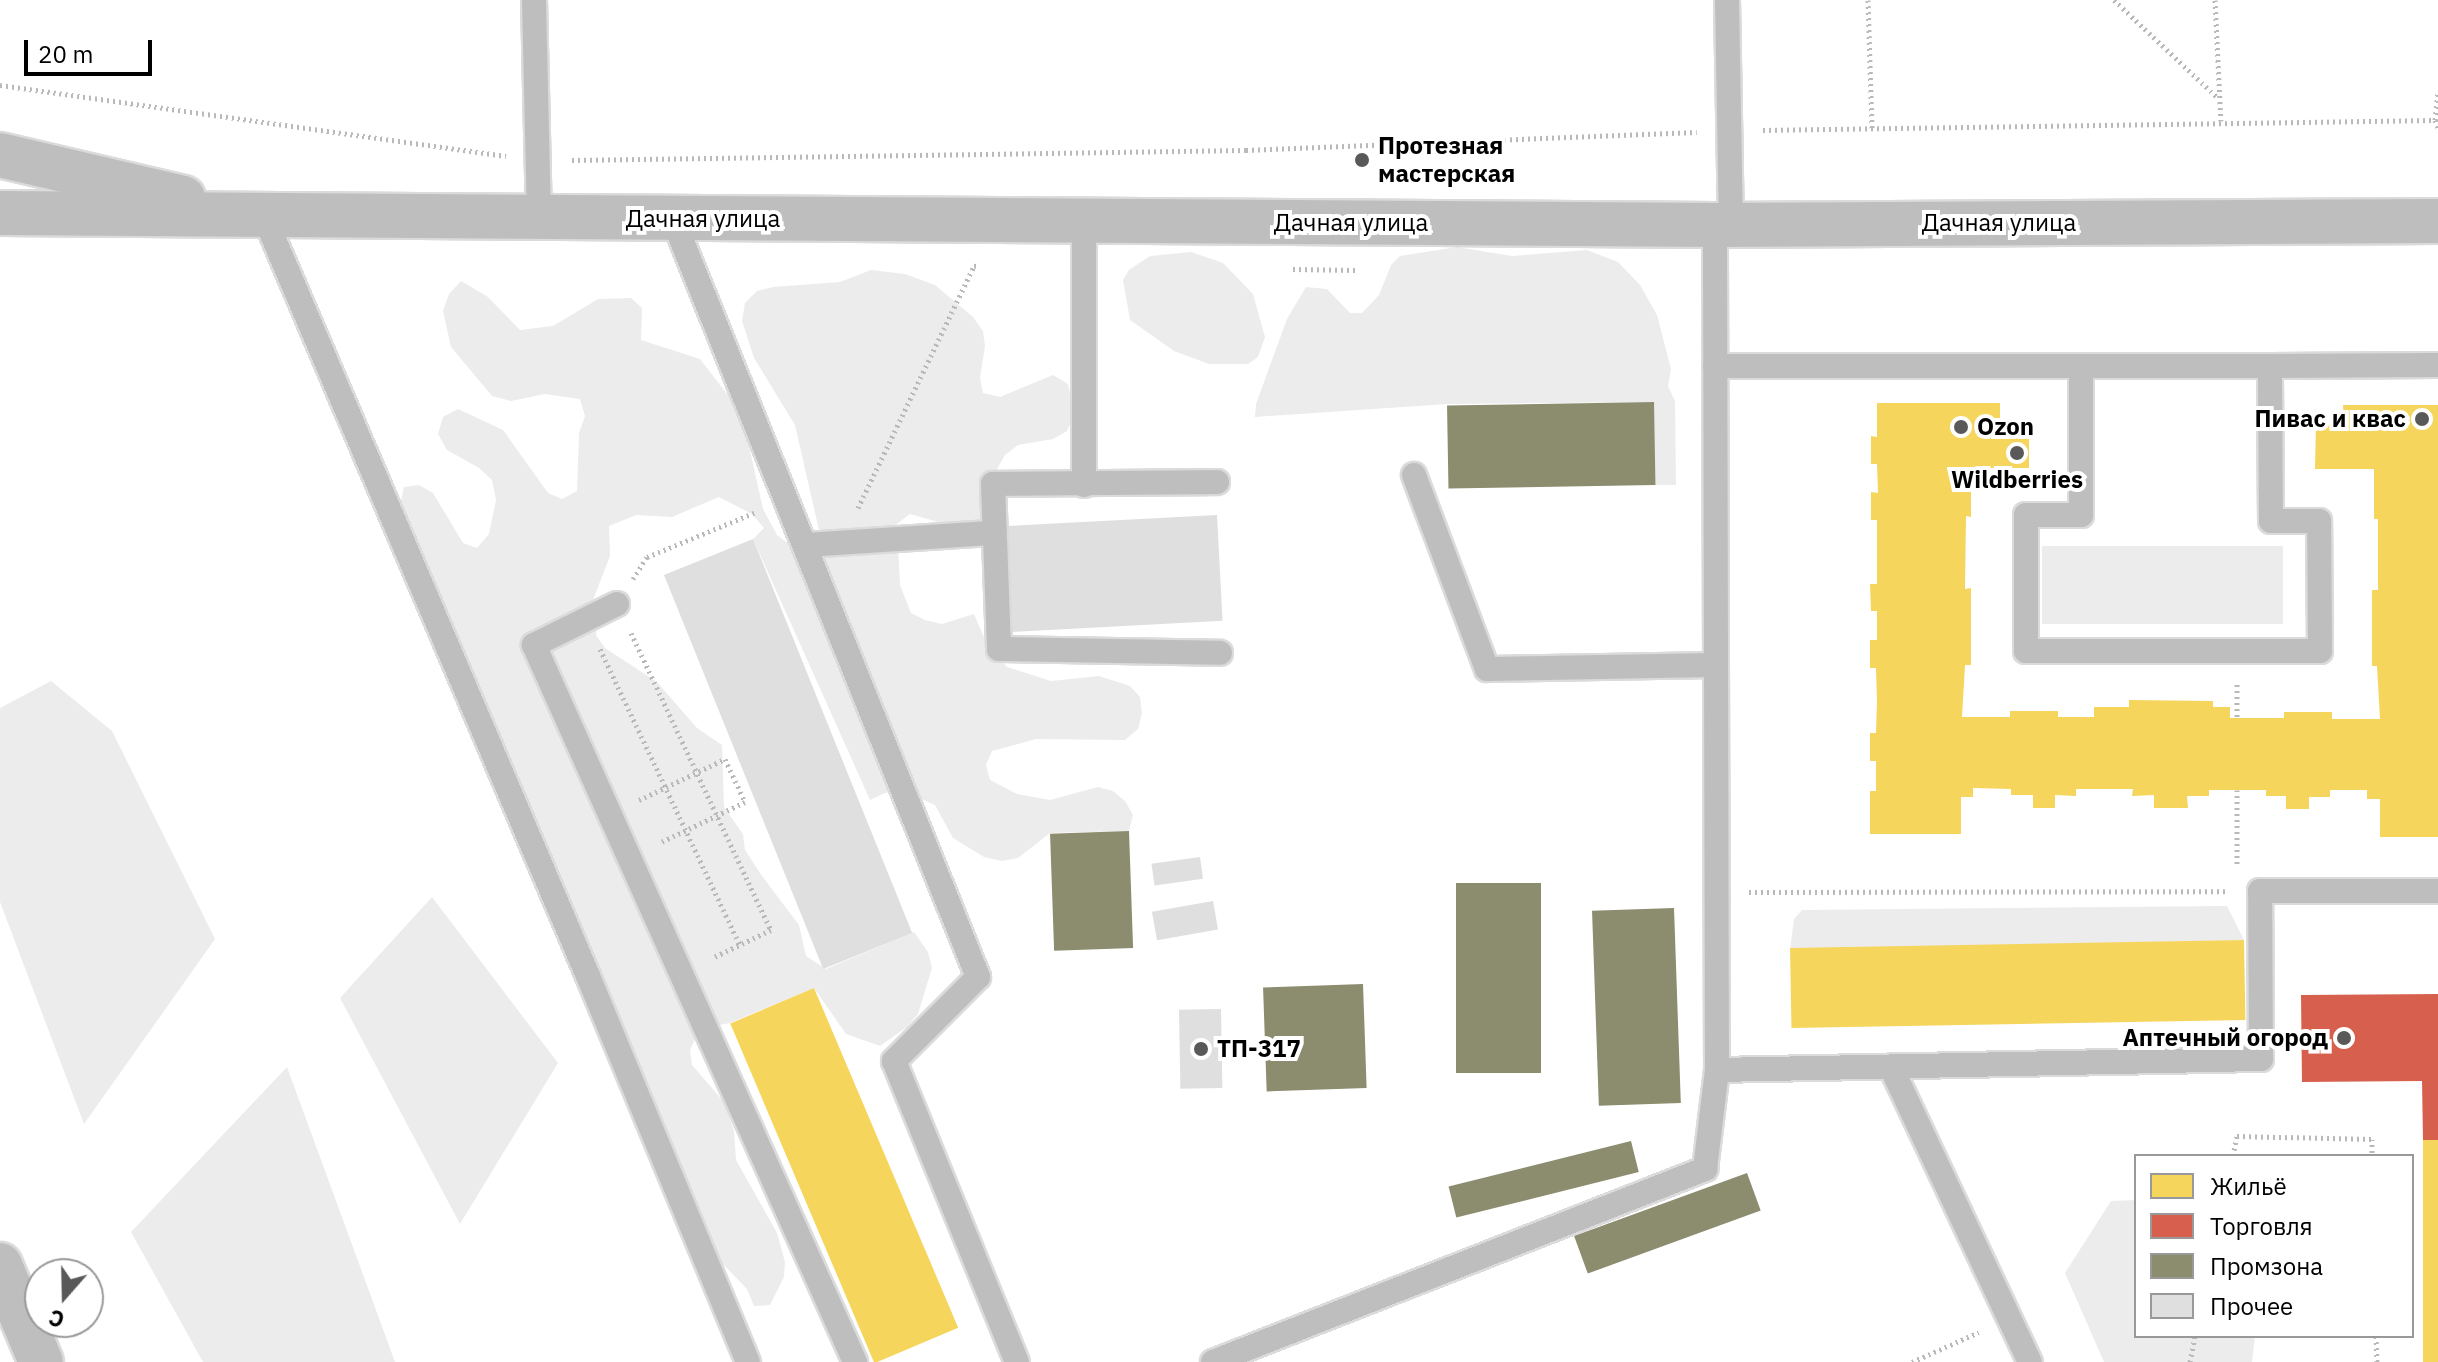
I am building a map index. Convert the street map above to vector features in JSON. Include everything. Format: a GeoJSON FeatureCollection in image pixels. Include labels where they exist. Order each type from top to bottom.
{"type":"FeatureCollection","features":[{"type":"Feature","properties":{"kind":"street","name":"Дачная улица"},"geometry":{"type":"LineString","coordinates":[[0,155],[264,216]]}},
{"type":"Feature","properties":{"kind":"street","name":"Дачная улица"},"geometry":{"type":"LineString","coordinates":[[0,213],[1723,224],[2438,221]]}},
{"type":"Feature","properties":{"kind":"street"},"geometry":{"type":"LineString","coordinates":[[0,1265],[41,1362]]}},
{"type":"Feature","properties":{"kind":"lane"},"geometry":{"type":"LineString","coordinates":[[534,0],[539,217]]}},
{"type":"Feature","properties":{"kind":"lane"},"geometry":{"type":"LineString","coordinates":[[1213,1362],[1705,1169],[1717,1070],[1715,366],[1728,130],[1727,0]]}},
{"type":"Feature","properties":{"kind":"lane"},"geometry":{"type":"LineString","coordinates":[[264,216],[588,976],[748,1362]]}},
{"type":"Feature","properties":{"kind":"lane"},"geometry":{"type":"LineString","coordinates":[[673,219],[978,977],[894,1061],[1017,1362]]}},
{"type":"Feature","properties":{"kind":"lane"},"geometry":{"type":"LineString","coordinates":[[1084,221],[1084,485]]}},
{"type":"Feature","properties":{"kind":"lane"},"geometry":{"type":"LineString","coordinates":[[1715,366],[2438,365]]}},
{"type":"Feature","properties":{"kind":"lane"},"geometry":{"type":"LineString","coordinates":[[2081,366],[2081,515],[2026,515],[2026,651],[2320,651],[2319,521],[2271,521],[2270,366]]}},
{"type":"Feature","properties":{"kind":"lane"},"geometry":{"type":"LineString","coordinates":[[1414,475],[1487,669],[1716,665]]}},
{"type":"Feature","properties":{"kind":"lane"},"geometry":{"type":"LineString","coordinates":[[1217,482],[993,484],[999,649],[1220,653]]}},
{"type":"Feature","properties":{"kind":"lane"},"geometry":{"type":"LineString","coordinates":[[806,545],[994,533]]}},
{"type":"Feature","properties":{"kind":"lane"},"geometry":{"type":"LineString","coordinates":[[617,604],[534,645],[855,1362]]}},
{"type":"Feature","properties":{"kind":"lane"},"geometry":{"type":"LineString","coordinates":[[1717,1070],[2261,1059],[2249,891],[2438,891]]}},
{"type":"Feature","properties":{"kind":"lane"},"geometry":{"type":"LineString","coordinates":[[1891,1067],[2030,1362]]}},
{"type":"Feature","properties":{"kind":"path"},"geometry":{"type":"LineString","coordinates":[[1868,0],[1872,128]]}},
{"type":"Feature","properties":{"kind":"path"},"geometry":{"type":"LineString","coordinates":[[2114,0],[2219,99]]}},
{"type":"Feature","properties":{"kind":"path"},"geometry":{"type":"LineString","coordinates":[[2215,0],[2221,121]]}},
{"type":"Feature","properties":{"kind":"path"},"geometry":{"type":"LineString","coordinates":[[0,85],[537,160],[1246,150],[1728,130],[2435,120]]}},
{"type":"Feature","properties":{"kind":"path"},"geometry":{"type":"LineString","coordinates":[[2438,93],[2435,120],[2438,128]]}},
{"type":"Feature","properties":{"kind":"path"},"geometry":{"type":"LineString","coordinates":[[842,542],[974,266]]}},
{"type":"Feature","properties":{"kind":"path"},"geometry":{"type":"LineString","coordinates":[[681,972],[771,930],[617,604],[647,557],[763,509],[806,545]]}},
{"type":"Feature","properties":{"kind":"path"},"geometry":{"type":"LineString","coordinates":[[586,620],[740,945]]}},
{"type":"Feature","properties":{"kind":"path"},"geometry":{"type":"LineString","coordinates":[[609,814],[725,759],[732,773],[745,802],[629,857]]}},
{"type":"Feature","properties":{"kind":"path"},"geometry":{"type":"LineString","coordinates":[[1717,892],[2249,891],[2237,790]]}},
{"type":"Feature","properties":{"kind":"path"},"geometry":{"type":"LineString","coordinates":[[2233,1154],[2237,1136],[2372,1139],[2372,1154]]}},
{"type":"Feature","properties":{"kind":"path"},"geometry":{"type":"LineString","coordinates":[[1912,1362],[2009,1319]]}},
{"type":"Feature","properties":{"kind":"path"},"geometry":{"type":"LineString","coordinates":[[2190,1362],[2195,1338]]}},
{"type":"Feature","properties":{"kind":"path"},"geometry":{"type":"LineString","coordinates":[[2376,1338],[2377,1362]]}},
{"type":"Feature","properties":{"kind":"shaded area"},"geometry":{"type":"Polygon","coordinates":[[[1457,247],[1512,256],[1587,250],[1618,262],[1640,285],[1657,315],[1671,369],[1668,386],[1675,401],[1676,485],[1655,485],[1653,402],[1447,404],[1255,417],[1256,404],[1287,319],[1306,287],[1327,289],[1350,313],[1362,313],[1379,295],[1391,265],[1400,256],[1457,247]]]}},
{"type":"Feature","properties":{"kind":"shaded area"},"geometry":{"type":"Polygon","coordinates":[[[1191,252],[1223,263],[1253,294],[1265,337],[1258,357],[1248,364],[1209,364],[1174,351],[1130,320],[1123,280],[1129,270],[1150,256],[1191,252]]]}},
{"type":"Feature","properties":{"kind":"shaded area"},"geometry":{"type":"Polygon","coordinates":[[[871,270],[905,274],[935,285],[973,317],[983,331],[985,346],[980,378],[983,393],[1000,397],[1053,375],[1068,384],[1074,416],[1067,431],[1053,439],[1018,445],[1005,455],[997,469],[986,519],[945,524],[910,514],[897,524],[900,585],[911,613],[925,620],[942,624],[974,614],[986,642],[1007,667],[1051,681],[1099,676],[1130,686],[1140,697],[1142,713],[1138,729],[1125,740],[1036,739],[992,751],[986,765],[990,780],[1017,794],[1050,800],[1098,787],[1113,791],[1125,801],[1133,815],[1129,831],[1050,833],[1018,858],[1002,861],[984,857],[953,838],[935,805],[902,791],[885,793],[870,800],[753,539],[764,528],[752,514],[719,497],[672,517],[636,515],[609,526],[610,556],[593,600],[598,617],[596,635],[605,648],[657,682],[697,728],[722,745],[724,807],[743,834],[745,850],[799,925],[806,956],[826,969],[914,932],[928,952],[932,968],[918,1014],[907,1027],[880,1046],[846,1034],[814,988],[730,1023],[709,1027],[696,1037],[690,1050],[692,1065],[724,1102],[734,1131],[736,1160],[777,1233],[785,1262],[784,1277],[770,1305],[754,1306],[747,1289],[720,1261],[400,505],[404,487],[419,485],[433,493],[463,543],[477,548],[489,534],[496,500],[492,480],[479,468],[447,450],[438,434],[443,417],[458,409],[503,430],[548,493],[562,499],[577,491],[579,433],[585,416],[580,399],[545,394],[511,401],[492,396],[451,347],[443,311],[449,294],[461,281],[488,297],[520,330],[553,326],[598,299],[631,298],[642,308],[641,340],[700,359],[731,399],[749,446],[763,509],[777,535],[789,544],[806,545],[821,539],[795,425],[754,358],[742,321],[745,303],[757,291],[840,282],[871,270]]]}},
{"type":"Feature","properties":{"kind":"shaded area"},"geometry":{"type":"Polygon","coordinates":[[[2042,546],[2283,546],[2283,624],[2042,624],[2042,546]]]}},
{"type":"Feature","properties":{"kind":"shaded area"},"geometry":{"type":"Polygon","coordinates":[[[51,681],[112,731],[215,939],[84,1124],[0,902],[0,708],[51,681]]]}},
{"type":"Feature","properties":{"kind":"shaded area"},"geometry":{"type":"Polygon","coordinates":[[[432,897],[558,1063],[460,1224],[340,998],[432,897]]]}},
{"type":"Feature","properties":{"kind":"shaded area"},"geometry":{"type":"Polygon","coordinates":[[[2227,906],[2244,940],[1790,950],[1794,919],[1802,910],[2227,906]]]}},
{"type":"Feature","properties":{"kind":"shaded area"},"geometry":{"type":"Polygon","coordinates":[[[287,1067],[395,1362],[203,1362],[131,1232],[287,1067]]]}},
{"type":"Feature","properties":{"kind":"shaded area"},"geometry":{"type":"Polygon","coordinates":[[[2134,1200],[2134,1338],[2255,1338],[2252,1362],[2104,1362],[2065,1273],[2111,1201],[2134,1200]]]}},
{"type":"Feature","properties":{"kind":"building: Жильё"},"geometry":{"type":"Polygon","coordinates":[[[1877,403],[2000,403],[2000,420],[2029,420],[2029,468],[1971,468],[1971,517],[1966,516],[1965,589],[1971,588],[1971,665],[1965,665],[1962,717],[2010,717],[2010,711],[2058,711],[2058,717],[2094,717],[2094,707],[2129,707],[2129,700],[2213,701],[2213,707],[2230,707],[2230,718],[2284,718],[2284,712],[2332,712],[2332,719],[2380,719],[2377,666],[2372,666],[2372,590],[2378,590],[2378,519],[2374,519],[2374,469],[2315,469],[2316,421],[2344,421],[2343,405],[2438,405],[2438,837],[2380,837],[2380,799],[2367,799],[2367,790],[2330,790],[2330,797],[2309,797],[2309,809],[2286,809],[2286,796],[2266,796],[2266,790],[2209,790],[2209,796],[2187,796],[2188,808],[2154,808],[2154,795],[2132,796],[2133,789],[2076,789],[2076,796],[2055,795],[2055,808],[2033,808],[2033,795],[2011,795],[2011,789],[1973,788],[1973,797],[1961,797],[1961,834],[1870,834],[1870,791],[1876,791],[1876,761],[1870,761],[1870,733],[1876,733],[1877,702],[1876,668],[1870,668],[1870,640],[1877,640],[1877,611],[1871,611],[1870,584],[1877,584],[1877,520],[1871,520],[1871,492],[1878,493],[1877,464],[1871,464],[1871,436],[1877,437],[1877,403]]]}},
{"type":"Feature","properties":{"kind":"building: Жильё"},"geometry":{"type":"Polygon","coordinates":[[[2244,940],[2245,1020],[1791,1028],[1790,948],[2244,940]]]}},
{"type":"Feature","properties":{"kind":"building: Жильё"},"geometry":{"type":"Polygon","coordinates":[[[814,988],[958,1328],[874,1362],[730,1024],[814,988]]]}},
{"type":"Feature","properties":{"kind":"building: Жильё"},"geometry":{"type":"Polygon","coordinates":[[[2423,1140],[2438,1140],[2438,1362],[2423,1362],[2423,1140]]]}},
{"type":"Feature","properties":{"kind":"building: Торговля"},"geometry":{"type":"Polygon","coordinates":[[[2438,994],[2438,1140],[2423,1140],[2422,1081],[2302,1082],[2301,995],[2438,994]]]}},
{"type":"Feature","properties":{"kind":"building: Промзона"},"geometry":{"type":"Polygon","coordinates":[[[1654,402],[1655,485],[1448,489],[1447,406],[1654,402]]]}},
{"type":"Feature","properties":{"kind":"building: Промзона"},"geometry":{"type":"Polygon","coordinates":[[[1129,831],[1133,948],[1054,951],[1050,834],[1129,831]]]}},
{"type":"Feature","properties":{"kind":"building: Промзона"},"geometry":{"type":"Polygon","coordinates":[[[1456,883],[1541,883],[1541,1073],[1456,1073],[1456,883]]]}},
{"type":"Feature","properties":{"kind":"building: Промзона"},"geometry":{"type":"Polygon","coordinates":[[[1674,908],[1681,1103],[1599,1106],[1592,911],[1674,908]]]}},
{"type":"Feature","properties":{"kind":"building: Промзона"},"geometry":{"type":"Polygon","coordinates":[[[1363,984],[1367,1088],[1267,1091],[1263,987],[1363,984]]]}},
{"type":"Feature","properties":{"kind":"building: Промзона"},"geometry":{"type":"Polygon","coordinates":[[[1631,1141],[1639,1172],[1456,1218],[1449,1186],[1631,1141]]]}},
{"type":"Feature","properties":{"kind":"building: Промзона"},"geometry":{"type":"Polygon","coordinates":[[[1747,1173],[1761,1211],[1588,1274],[1574,1236],[1747,1173]]]}},
{"type":"Feature","properties":{"kind":"building: Прочее"},"geometry":{"type":"Polygon","coordinates":[[[1217,515],[1223,621],[1012,632],[1006,526],[1217,515]]]}},
{"type":"Feature","properties":{"kind":"building: Прочее"},"geometry":{"type":"Polygon","coordinates":[[[753,539],[912,933],[823,969],[664,575],[753,539]]]}},
{"type":"Feature","properties":{"kind":"building: Прочее"},"geometry":{"type":"Polygon","coordinates":[[[1200,857],[1203,879],[1155,886],[1151,864],[1200,857]]]}},
{"type":"Feature","properties":{"kind":"building: Прочее"},"geometry":{"type":"Polygon","coordinates":[[[1213,901],[1218,930],[1157,940],[1152,912],[1213,901]]]}},
{"type":"Feature","properties":{"kind":"building: Прочее","name":"ТП-317"},"geometry":{"type":"Polygon","coordinates":[[[1221,1009],[1222,1088],[1180,1089],[1179,1010],[1221,1009]]]}},
{"type":"Feature","properties":{"kind":"place","name":"Протезная мастерская"},"geometry":{"type":"Point","coordinates":[1362,160]}},
{"type":"Feature","properties":{"kind":"place","name":"Пивас и квас"},"geometry":{"type":"Point","coordinates":[2422,419]}},
{"type":"Feature","properties":{"kind":"place","name":"Ozon"},"geometry":{"type":"Point","coordinates":[1961,427]}},
{"type":"Feature","properties":{"kind":"place","name":"Wildberries"},"geometry":{"type":"Point","coordinates":[2017,453]}},
{"type":"Feature","properties":{"kind":"place","name":"Аптечный огород"},"geometry":{"type":"Point","coordinates":[2344,1038]}},
{"type":"Feature","properties":{"kind":"place","name":"ТП-317"},"geometry":{"type":"Point","coordinates":[1201,1049]}}]}
